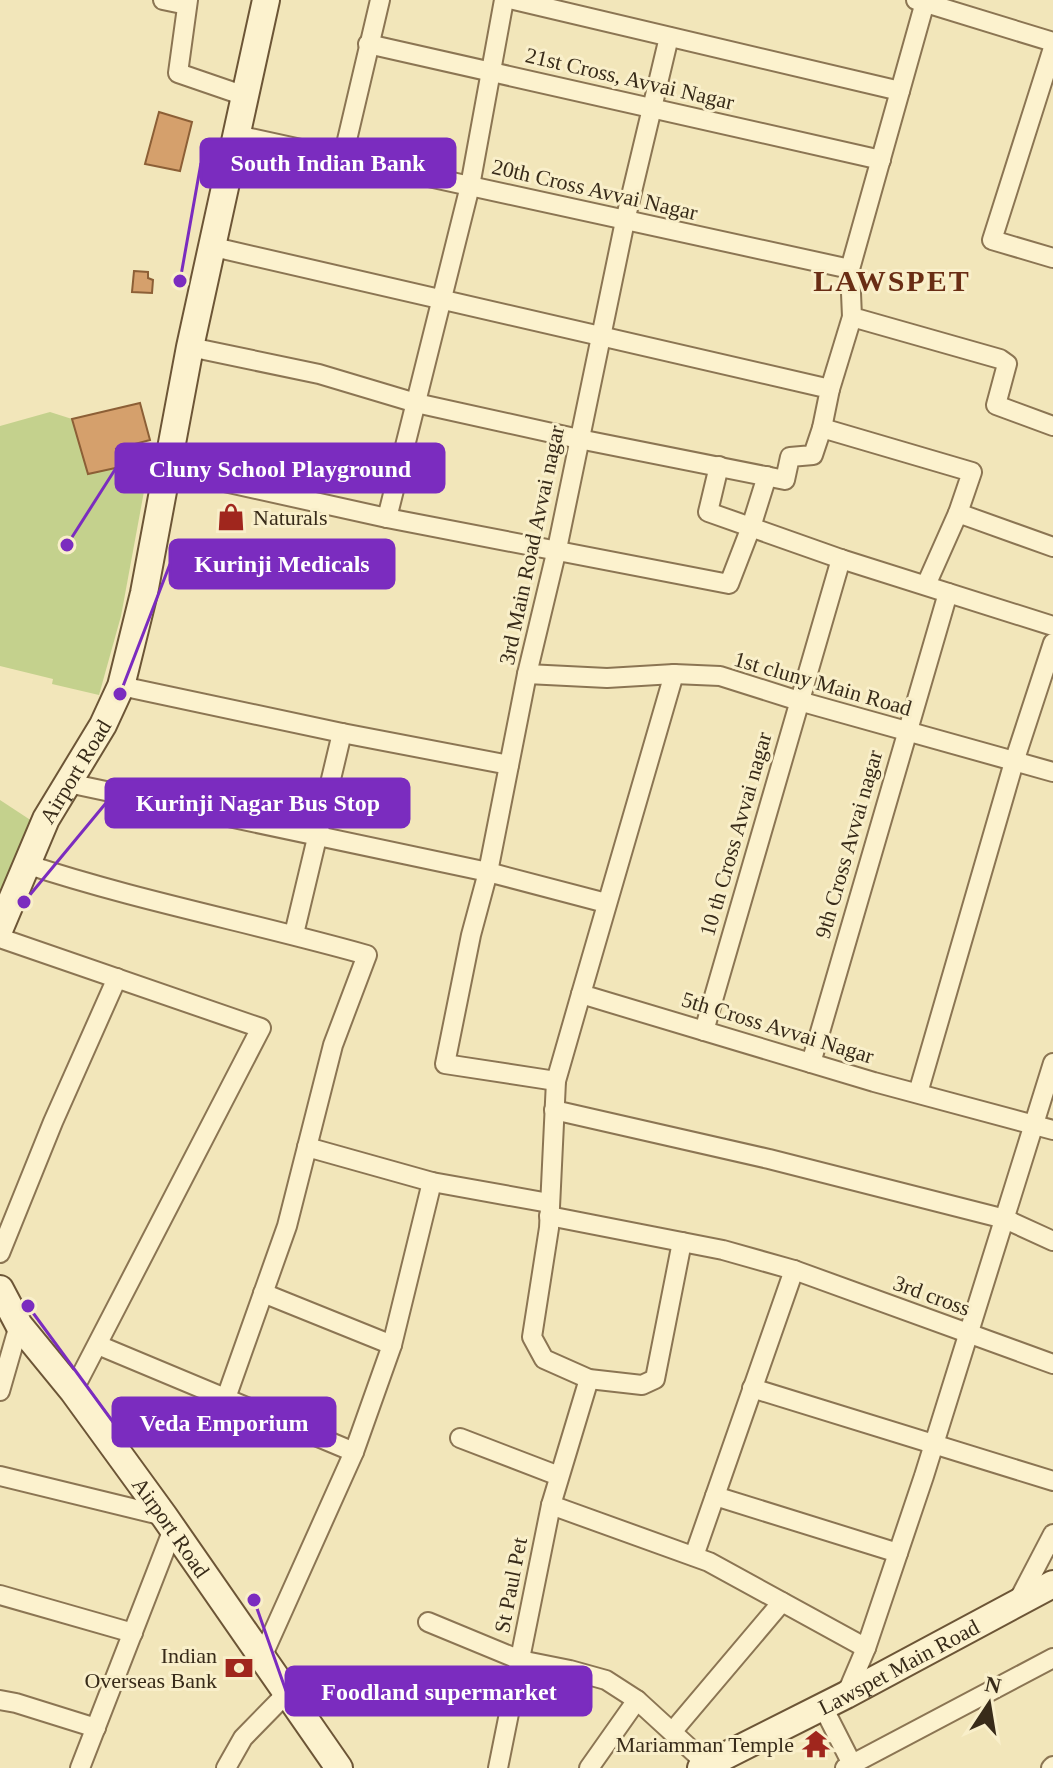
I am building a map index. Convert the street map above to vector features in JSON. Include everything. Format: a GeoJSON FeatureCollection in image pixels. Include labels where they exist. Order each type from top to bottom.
{"type":"FeatureCollection","features":[{"type":"Feature","properties":{"kind":"street"},"geometry":{"type":"LineString","coordinates":[[163,0],[188,3],[178,73],[245,96]]}},
{"type":"Feature","properties":{"kind":"street","name":"Airport Road"},"geometry":{"type":"LineString","coordinates":[[0,928],[46,819],[103,725],[121,686],[144,593],[190,347],[266,0]]}},
{"type":"Feature","properties":{"kind":"street"},"geometry":{"type":"LineString","coordinates":[[343,157],[380,0]]}},
{"type":"Feature","properties":{"kind":"street"},"geometry":{"type":"LineString","coordinates":[[387,518],[470,186],[504,0]]}},
{"type":"Feature","properties":{"kind":"street"},"geometry":{"type":"LineString","coordinates":[[514,0],[900,91]]}},
{"type":"Feature","properties":{"kind":"street"},"geometry":{"type":"LineString","coordinates":[[190,347],[319,374],[416,403],[785,480],[790,457],[813,455],[822,428],[830,389],[852,317],[850,269],[900,91],[920,1],[1053,45],[1048,83],[992,240],[1053,258]]}},
{"type":"Feature","properties":{"kind":"street","name":"3rd Main Road Avvai nagar"},"geometry":{"type":"LineString","coordinates":[[556,1081],[445,1064],[625,221],[669,37]]}},
{"type":"Feature","properties":{"kind":"street","name":"21st Cross, Avvai Nagar"},"geometry":{"type":"LineString","coordinates":[[368,44],[881,160]]}},
{"type":"Feature","properties":{"kind":"street","name":"20th Cross Avvai Nagar"},"geometry":{"type":"LineString","coordinates":[[237,135],[850,269]]}},
{"type":"Feature","properties":{"kind":"street"},"geometry":{"type":"LineString","coordinates":[[214,247],[830,389]]}},
{"type":"Feature","properties":{"kind":"street"},"geometry":{"type":"LineString","coordinates":[[852,317],[1000,359],[1007,364],[996,405],[1053,426]]}},
{"type":"Feature","properties":{"kind":"street"},"geometry":{"type":"LineString","coordinates":[[822,428],[972,472],[958,513],[926,585]]}},
{"type":"Feature","properties":{"kind":"street"},"geometry":{"type":"LineString","coordinates":[[719,466],[708,512],[841,559],[1053,626]]}},
{"type":"Feature","properties":{"kind":"street"},"geometry":{"type":"LineString","coordinates":[[166,469],[387,518],[729,584],[767,476]]}},
{"type":"Feature","properties":{"kind":"street"},"geometry":{"type":"LineString","coordinates":[[958,513],[1053,547]]}},
{"type":"Feature","properties":{"kind":"street","name":"10 th Cross Avvai nagar"},"geometry":{"type":"LineString","coordinates":[[704,1031],[841,559]]}},
{"type":"Feature","properties":{"kind":"street","name":"9th Cross Avvai nagar"},"geometry":{"type":"LineString","coordinates":[[811,1063],[948,593]]}},
{"type":"Feature","properties":{"kind":"street"},"geometry":{"type":"LineString","coordinates":[[918,1093],[1014,762],[1053,643]]}},
{"type":"Feature","properties":{"kind":"street","name":"1st cluny Main Road"},"geometry":{"type":"LineString","coordinates":[[527,674],[607,678],[674,674],[720,676],[1053,772]]}},
{"type":"Feature","properties":{"kind":"street"},"geometry":{"type":"LineString","coordinates":[[674,674],[556,1081],[549,1210],[532,1337],[544,1359],[589,1379],[642,1385],[655,1379],[682,1242]]}},
{"type":"Feature","properties":{"kind":"street"},"geometry":{"type":"LineString","coordinates":[[121,686],[509,765]]}},
{"type":"Feature","properties":{"kind":"street"},"geometry":{"type":"LineString","coordinates":[[294,934],[342,733]]}},
{"type":"Feature","properties":{"kind":"street"},"geometry":{"type":"LineString","coordinates":[[68,783],[488,872],[606,903]]}},
{"type":"Feature","properties":{"kind":"street"},"geometry":{"type":"LineString","coordinates":[[26,864],[85,884],[294,934],[367,955],[333,1045],[287,1226],[226,1398]]}},
{"type":"Feature","properties":{"kind":"street"},"geometry":{"type":"LineString","coordinates":[[0,938],[261,1028],[73,1391]]}},
{"type":"Feature","properties":{"kind":"street"},"geometry":{"type":"LineString","coordinates":[[0,1253],[53,1122],[117,978]]}},
{"type":"Feature","properties":{"kind":"street","name":"5th Cross Avvai Nagar"},"geometry":{"type":"LineString","coordinates":[[581,994],[811,1063],[1044,1127]]}},
{"type":"Feature","properties":{"kind":"street"},"geometry":{"type":"LineString","coordinates":[[1053,1063],[1044,1127],[1005,1219],[866,1648],[834,1701],[849,1766],[1053,1658]]}},
{"type":"Feature","properties":{"kind":"street"},"geometry":{"type":"LineString","coordinates":[[554,1110],[769,1159],[1005,1219],[1053,1241]]}},
{"type":"Feature","properties":{"kind":"street","name":"3rd cross"},"geometry":{"type":"LineString","coordinates":[[307,1147],[432,1182],[723,1250],[794,1270],[1053,1364]]}},
{"type":"Feature","properties":{"kind":"street"},"geometry":{"type":"LineString","coordinates":[[262,1657],[354,1452],[392,1345],[432,1182]]}},
{"type":"Feature","properties":{"kind":"street"},"geometry":{"type":"LineString","coordinates":[[694,1556],[794,1270]]}},
{"type":"Feature","properties":{"kind":"street","name":"Airport Road"},"geometry":{"type":"LineString","coordinates":[[0,1289],[19,1325],[73,1391],[339,1768]]}},
{"type":"Feature","properties":{"kind":"street"},"geometry":{"type":"LineString","coordinates":[[263,1293],[392,1345]]}},
{"type":"Feature","properties":{"kind":"street"},"geometry":{"type":"LineString","coordinates":[[0,1391],[19,1325]]}},
{"type":"Feature","properties":{"kind":"street"},"geometry":{"type":"LineString","coordinates":[[98,1345],[354,1452]]}},
{"type":"Feature","properties":{"kind":"street","name":"St Paul Pet"},"geometry":{"type":"LineString","coordinates":[[498,1768],[551,1505],[589,1379]]}},
{"type":"Feature","properties":{"kind":"street"},"geometry":{"type":"LineString","coordinates":[[752,1388],[1053,1481]]}},
{"type":"Feature","properties":{"kind":"street"},"geometry":{"type":"LineString","coordinates":[[460,1438],[559,1476]]}},
{"type":"Feature","properties":{"kind":"street"},"geometry":{"type":"LineString","coordinates":[[0,1476],[168,1523],[133,1633],[80,1768]]}},
{"type":"Feature","properties":{"kind":"street"},"geometry":{"type":"LineString","coordinates":[[715,1496],[898,1553]]}},
{"type":"Feature","properties":{"kind":"street"},"geometry":{"type":"LineString","coordinates":[[551,1505],[709,1562],[866,1648]]}},
{"type":"Feature","properties":{"kind":"street"},"geometry":{"type":"LineString","coordinates":[[1016,1604],[1053,1534]]}},
{"type":"Feature","properties":{"kind":"street","name":"Lawspet Main Road"},"geometry":{"type":"LineString","coordinates":[[704,1766],[834,1701],[1053,1584]]}},
{"type":"Feature","properties":{"kind":"street"},"geometry":{"type":"LineString","coordinates":[[0,1595],[133,1633]]}},
{"type":"Feature","properties":{"kind":"street"},"geometry":{"type":"LineString","coordinates":[[672,1732],[782,1602]]}},
{"type":"Feature","properties":{"kind":"street"},"geometry":{"type":"LineString","coordinates":[[428,1622],[520,1660],[606,1680],[637,1700],[704,1766]]}},
{"type":"Feature","properties":{"kind":"street"},"geometry":{"type":"LineString","coordinates":[[226,1768],[243,1738],[286,1694]]}},
{"type":"Feature","properties":{"kind":"street"},"geometry":{"type":"LineString","coordinates":[[0,1700],[96,1728]]}},
{"type":"Feature","properties":{"kind":"street"},"geometry":{"type":"LineString","coordinates":[[589,1768],[637,1700]]}},
{"type":"Feature","properties":{"kind":"green space"},"geometry":{"type":"Polygon","coordinates":[[[50,412],[72,419],[88,474],[120,467],[144,471],[145,486],[121,616],[99,695],[52,684],[53,679],[0,666],[0,426],[50,412]]]}},
{"type":"Feature","properties":{"kind":"green space"},"geometry":{"type":"Polygon","coordinates":[[[0,800],[35,823],[0,915],[0,800]]]}},
{"type":"Feature","properties":{"kind":"building"},"geometry":{"type":"Polygon","coordinates":[[[159,112],[192,122],[180,171],[145,164],[159,112]]]}},
{"type":"Feature","properties":{"kind":"building"},"geometry":{"type":"Polygon","coordinates":[[[134,271],[148,272],[148,278],[153,280],[152,293],[132,292],[134,271]]]}},
{"type":"Feature","properties":{"kind":"building"},"geometry":{"type":"Polygon","coordinates":[[[140,403],[150,440],[116,449],[120,467],[88,474],[72,419],[140,403]]]}},
{"type":"Feature","properties":{"kind":"place","name":"South Indian Bank"},"geometry":{"type":"Point","coordinates":[180,281]}},
{"type":"Feature","properties":{"kind":"place","name":"Naturals"},"geometry":{"type":"Point","coordinates":[231,517]}},
{"type":"Feature","properties":{"kind":"place","name":"Cluny School Playground"},"geometry":{"type":"Point","coordinates":[67,545]}},
{"type":"Feature","properties":{"kind":"place","name":"Kurinji Medicals"},"geometry":{"type":"Point","coordinates":[120,694]}},
{"type":"Feature","properties":{"kind":"place","name":"Kurinji Nagar Bus Stop"},"geometry":{"type":"Point","coordinates":[24,902]}},
{"type":"Feature","properties":{"kind":"place","name":"Veda Emporium"},"geometry":{"type":"Point","coordinates":[28,1306]}},
{"type":"Feature","properties":{"kind":"place","name":"Foodland supermarket"},"geometry":{"type":"Point","coordinates":[254,1600]}},
{"type":"Feature","properties":{"kind":"place","name":"Indian Overseas Bank"},"geometry":{"type":"Point","coordinates":[239,1668]}},
{"type":"Feature","properties":{"kind":"place","name":"Mariamman Temple"},"geometry":{"type":"Point","coordinates":[816,1744]}},
{"type":"Feature","properties":{"kind":"district","name":"LAWSPET"},"geometry":{"type":"Point","coordinates":[892,281]}}]}
